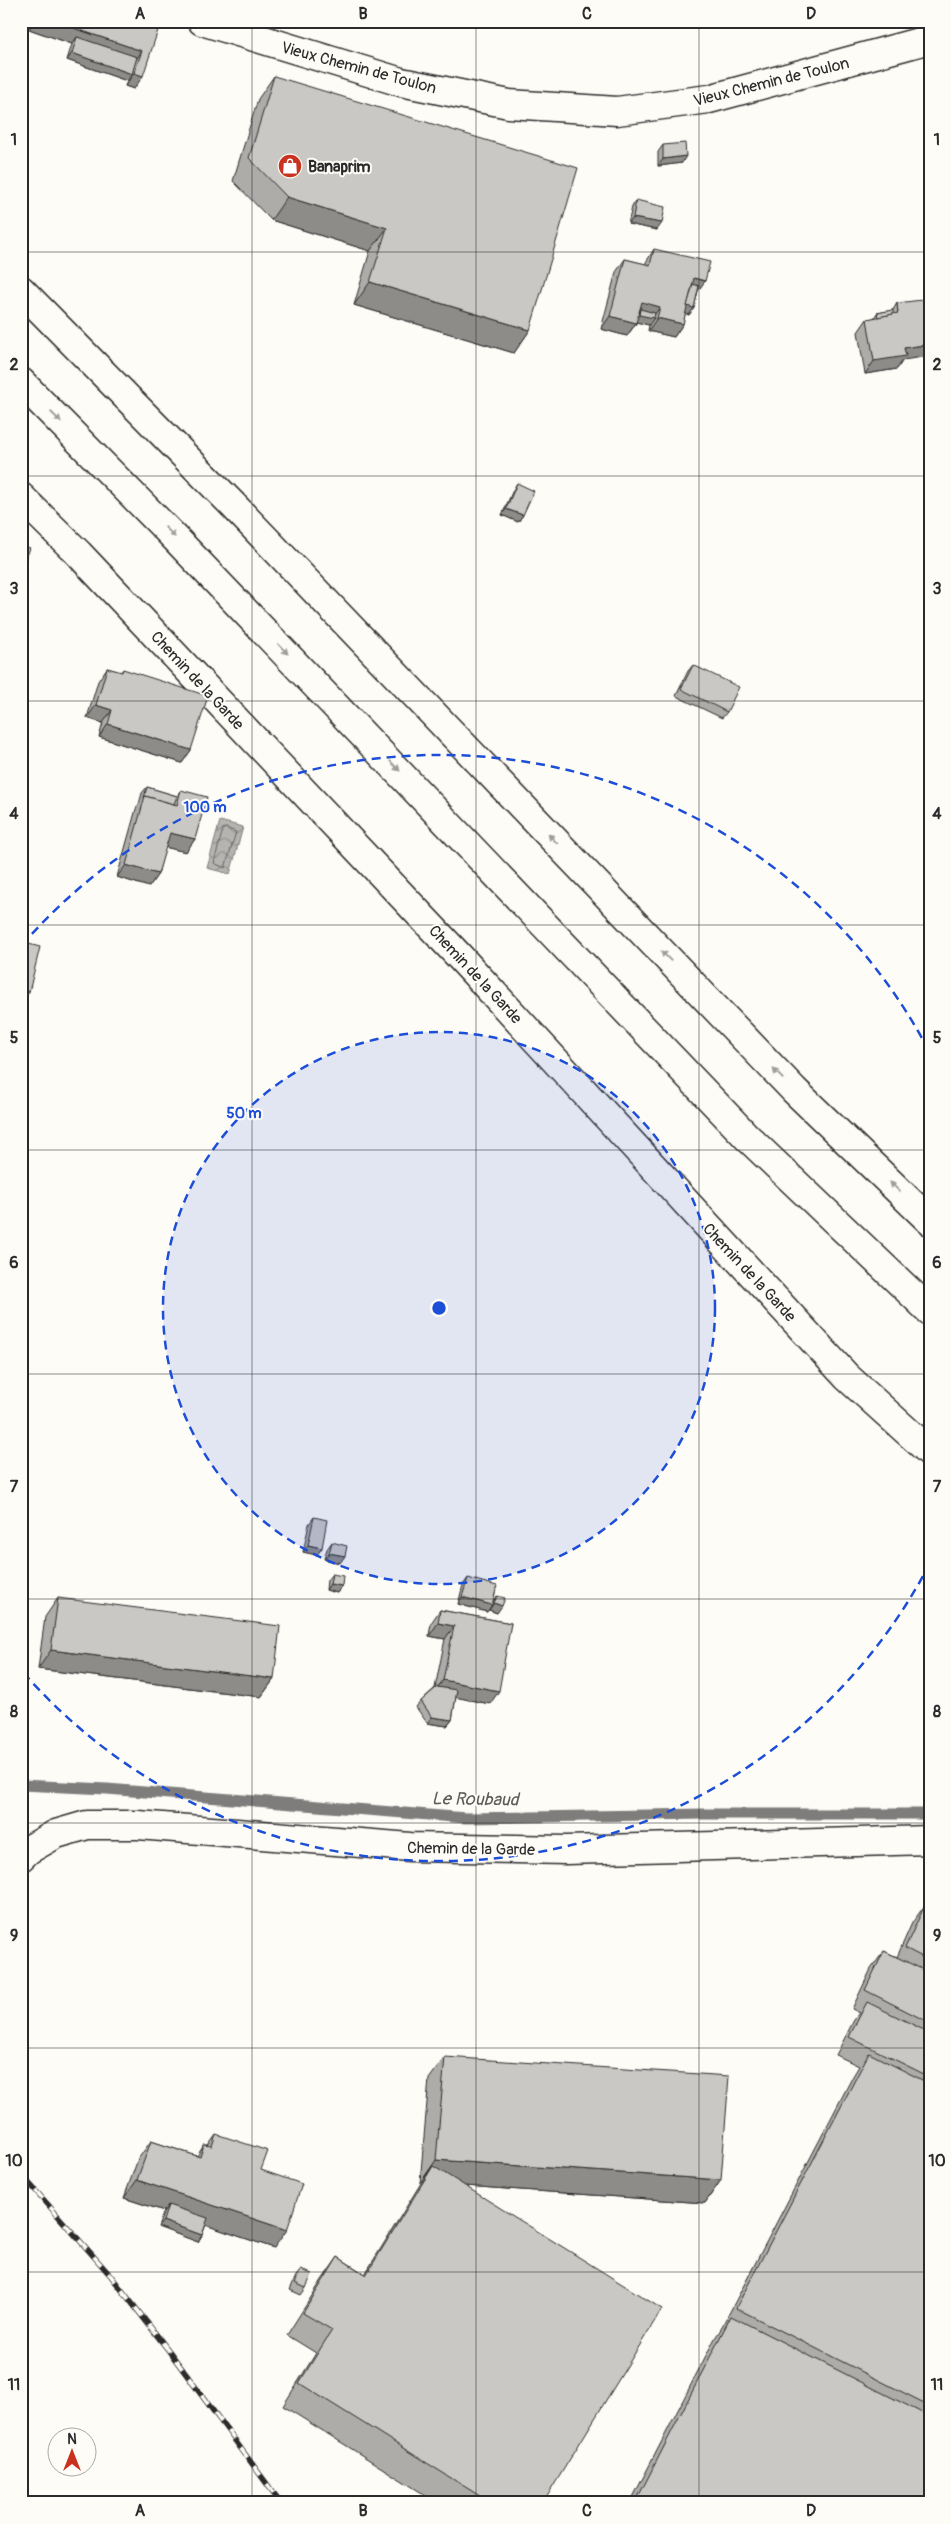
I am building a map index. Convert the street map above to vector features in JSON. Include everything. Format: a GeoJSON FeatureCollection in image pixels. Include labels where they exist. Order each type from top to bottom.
{"type":"FeatureCollection","features":[{"type":"Feature","properties":{"kind":"main road","name":"Vieux Chemin de Toulon"},"geometry":{"type":"LineString","coordinates":[[202,21],[401,82],[508,104],[617,111],[709,99],[930,39]]}},
{"type":"Feature","properties":{"kind":"main road"},"geometry":{"type":"LineString","coordinates":[[21,290],[233,505],[794,1090],[930,1221]]}},
{"type":"Feature","properties":{"kind":"main road"},"geometry":{"type":"LineString","coordinates":[[21,382],[190,553],[747,1136],[930,1311]]}},
{"type":"Feature","properties":{"kind":"main road","name":"Chemin de la Garde"},"geometry":{"type":"LineString","coordinates":[[21,497],[79,554],[458,955],[847,1377],[930,1452]]}},
{"type":"Feature","properties":{"kind":"main road","name":"Chemin de la Garde"},"geometry":{"type":"LineString","coordinates":[[21,1857],[28,1850],[56,1834],[87,1825],[138,1825],[430,1848],[566,1850],[930,1840]]}},
{"type":"Feature","properties":{"kind":"water"},"geometry":{"type":"Polygon","coordinates":[[[220,821],[243,827],[230,874],[207,868],[220,821]]]}},
{"type":"Feature","properties":{"kind":"building"},"geometry":{"type":"Polygon","coordinates":[[[53,21],[153,21],[160,24],[143,76],[134,73],[142,51],[53,21]]]}},
{"type":"Feature","properties":{"kind":"building"},"geometry":{"type":"Polygon","coordinates":[[[77,37],[137,57],[132,74],[72,53],[77,37]]]}},
{"type":"Feature","properties":{"kind":"building"},"geometry":{"type":"Polygon","coordinates":[[[274,76],[578,168],[530,330],[370,282],[387,228],[287,197],[249,158],[274,76]]]}},
{"type":"Feature","properties":{"kind":"building"},"geometry":{"type":"Polygon","coordinates":[[[685,143],[686,156],[663,159],[663,145],[685,143]]]}},
{"type":"Feature","properties":{"kind":"building"},"geometry":{"type":"Polygon","coordinates":[[[636,200],[665,207],[662,223],[633,218],[636,200]]]}},
{"type":"Feature","properties":{"kind":"building"},"geometry":{"type":"Polygon","coordinates":[[[654,249],[710,262],[705,281],[694,278],[683,324],[657,318],[660,307],[642,302],[636,323],[610,316],[625,259],[650,265],[654,249]]]}},
{"type":"Feature","properties":{"kind":"building"},"geometry":{"type":"Polygon","coordinates":[[[693,284],[699,286],[694,308],[687,306],[693,284]]]}},
{"type":"Feature","properties":{"kind":"building"},"geometry":{"type":"Polygon","coordinates":[[[930,299],[930,344],[904,348],[906,356],[874,361],[867,319],[898,313],[897,303],[930,299]]]}},
{"type":"Feature","properties":{"kind":"building"},"geometry":{"type":"Polygon","coordinates":[[[640,309],[655,313],[654,318],[639,315],[640,309]]]}},
{"type":"Feature","properties":{"kind":"building"},"geometry":{"type":"Polygon","coordinates":[[[893,310],[893,314],[878,317],[877,313],[893,310]]]}},
{"type":"Feature","properties":{"kind":"building"},"geometry":{"type":"Polygon","coordinates":[[[517,483],[534,491],[523,515],[506,509],[517,483]]]}},
{"type":"Feature","properties":{"kind":"building"},"geometry":{"type":"Polygon","coordinates":[[[21,545],[30,548],[21,572],[21,545]]]}},
{"type":"Feature","properties":{"kind":"building"},"geometry":{"type":"Polygon","coordinates":[[[693,665],[739,687],[727,712],[681,689],[693,665]]]}},
{"type":"Feature","properties":{"kind":"building"},"geometry":{"type":"Polygon","coordinates":[[[107,668],[122,672],[123,669],[208,696],[191,750],[108,724],[112,710],[96,705],[107,668]]]}},
{"type":"Feature","properties":{"kind":"building"},"geometry":{"type":"Polygon","coordinates":[[[147,787],[177,796],[174,804],[145,796],[144,798],[147,787]]]}},
{"type":"Feature","properties":{"kind":"building"},"geometry":{"type":"Polygon","coordinates":[[[181,790],[207,797],[195,839],[170,833],[158,874],[126,865],[145,796],[177,805],[181,790]]]}},
{"type":"Feature","properties":{"kind":"building"},"geometry":{"type":"Polygon","coordinates":[[[21,942],[40,947],[29,992],[21,990],[21,942]]]}},
{"type":"Feature","properties":{"kind":"building"},"geometry":{"type":"Polygon","coordinates":[[[314,1517],[327,1520],[322,1548],[308,1545],[314,1517]]]}},
{"type":"Feature","properties":{"kind":"building"},"geometry":{"type":"Polygon","coordinates":[[[332,1542],[347,1546],[345,1556],[329,1553],[332,1542]]]}},
{"type":"Feature","properties":{"kind":"building"},"geometry":{"type":"Polygon","coordinates":[[[332,1574],[343,1576],[342,1586],[330,1584],[332,1574]]]}},
{"type":"Feature","properties":{"kind":"building"},"geometry":{"type":"Polygon","coordinates":[[[468,1578],[497,1586],[492,1605],[462,1597],[468,1578]]]}},
{"type":"Feature","properties":{"kind":"building"},"geometry":{"type":"Polygon","coordinates":[[[497,1596],[505,1598],[502,1606],[494,1603],[497,1596]]]}},
{"type":"Feature","properties":{"kind":"building"},"geometry":{"type":"Polygon","coordinates":[[[58,1598],[280,1626],[274,1679],[51,1650],[58,1598]]]}},
{"type":"Feature","properties":{"kind":"building"},"geometry":{"type":"Polygon","coordinates":[[[440,1610],[511,1623],[499,1691],[443,1680],[454,1626],[438,1623],[440,1610]]]}},
{"type":"Feature","properties":{"kind":"building"},"geometry":{"type":"Polygon","coordinates":[[[437,1687],[457,1690],[452,1720],[432,1717],[421,1701],[437,1687]]]}},
{"type":"Feature","properties":{"kind":"building"},"geometry":{"type":"Polygon","coordinates":[[[925,1905],[930,1907],[930,1961],[905,1948],[925,1905]]]}},
{"type":"Feature","properties":{"kind":"building"},"geometry":{"type":"Polygon","coordinates":[[[884,1951],[930,1973],[930,2023],[865,1990],[884,1951]]]}},
{"type":"Feature","properties":{"kind":"building"},"geometry":{"type":"Polygon","coordinates":[[[867,2002],[930,2033],[930,2077],[849,2037],[867,2002]]]}},
{"type":"Feature","properties":{"kind":"building"},"geometry":{"type":"Polygon","coordinates":[[[869,2053],[930,2084],[930,2406],[736,2308],[869,2053]]]}},
{"type":"Feature","properties":{"kind":"building"},"geometry":{"type":"Polygon","coordinates":[[[445,2057],[729,2076],[721,2180],[436,2160],[445,2057]]]}},
{"type":"Feature","properties":{"kind":"building"},"geometry":{"type":"Polygon","coordinates":[[[216,2134],[268,2151],[261,2170],[302,2184],[287,2230],[137,2180],[151,2141],[200,2157],[204,2145],[212,2146],[216,2134]]]}},
{"type":"Feature","properties":{"kind":"building"},"geometry":{"type":"Polygon","coordinates":[[[433,2166],[662,2309],[543,2503],[491,2503],[299,2383],[332,2330],[303,2313],[338,2257],[366,2275],[433,2166]]]}},
{"type":"Feature","properties":{"kind":"building"},"geometry":{"type":"Polygon","coordinates":[[[168,2205],[208,2218],[202,2235],[163,2221],[168,2205]]]}},
{"type":"Feature","properties":{"kind":"building"},"geometry":{"type":"Polygon","coordinates":[[[301,2270],[312,2274],[306,2288],[295,2283],[301,2270]]]}},
{"type":"Feature","properties":{"kind":"building"},"geometry":{"type":"Polygon","coordinates":[[[731,2316],[930,2417],[930,2503],[635,2503],[731,2316]]]}},
{"type":"Feature","properties":{"kind":"waterway","name":"Le Roubaud"},"geometry":{"type":"LineString","coordinates":[[21,1785],[107,1789],[466,1818],[704,1814],[930,1814]]}},
{"type":"Feature","properties":{"kind":"railway"},"geometry":{"type":"LineString","coordinates":[[21,2174],[111,2276],[281,2503]]}},
{"type":"Feature","properties":{"kind":"place","name":"Banaprim"},"geometry":{"type":"Point","coordinates":[290,166]}}]}
